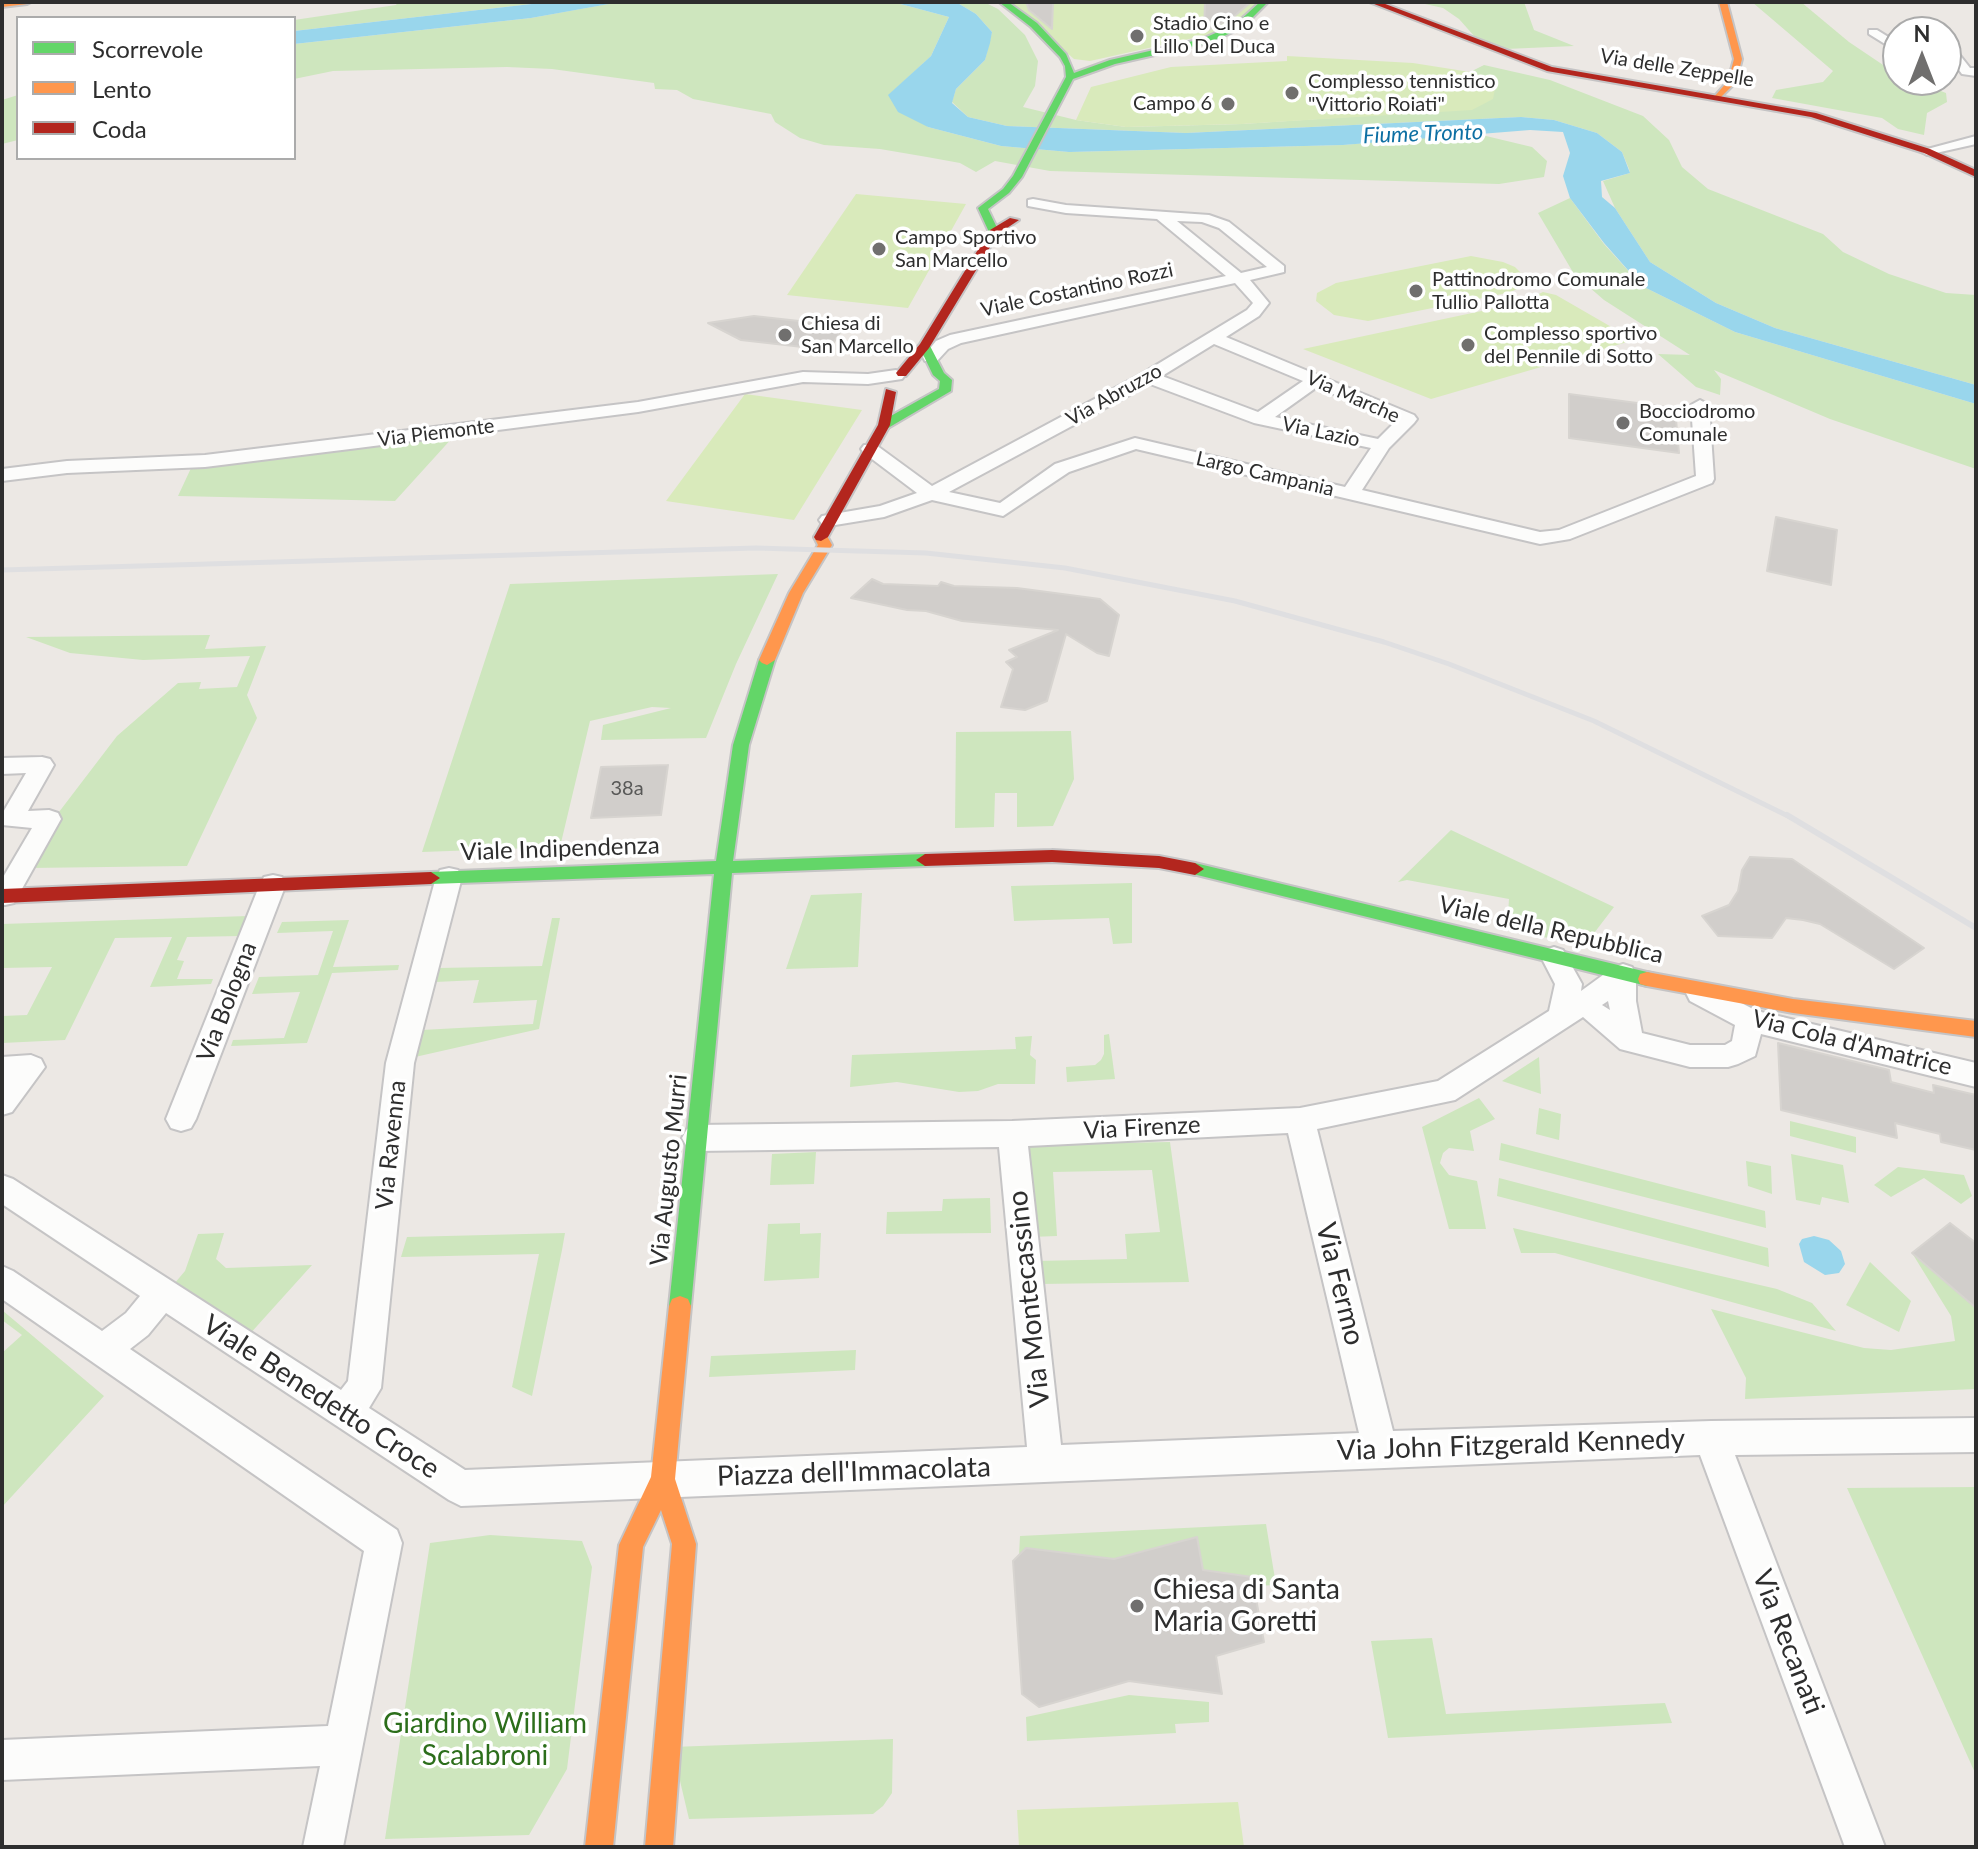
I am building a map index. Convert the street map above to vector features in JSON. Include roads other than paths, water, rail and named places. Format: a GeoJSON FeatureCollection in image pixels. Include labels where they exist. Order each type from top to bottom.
{"type":"FeatureCollection","features":[{"type":"Feature","properties":{"kind":"street"},"geometry":{"type":"LineString","coordinates":[[2,5],[27,2]]}},
{"type":"Feature","properties":{"kind":"street"},"geometry":{"type":"LineString","coordinates":[[1003,2],[1034,25],[1063,56],[1083,64],[1113,62]]}},
{"type":"Feature","properties":{"kind":"street"},"geometry":{"type":"LineString","coordinates":[[1063,56],[1069,78],[1113,62],[1205,41],[1239,26],[1264,2]]}},
{"type":"Feature","properties":{"kind":"street","name":"Via delle Zeppelle"},"geometry":{"type":"LineString","coordinates":[[1373,2],[1550,69],[1805,113],[1927,151],[1976,174]]}},
{"type":"Feature","properties":{"kind":"street"},"geometry":{"type":"LineString","coordinates":[[1718,97],[1732,82],[1738,59],[1723,2]]}},
{"type":"Feature","properties":{"kind":"street"},"geometry":{"type":"LineString","coordinates":[[1873,32],[1882,38]]}},
{"type":"Feature","properties":{"kind":"street","name":"Viale Costantino Rozzi"},"geometry":{"type":"LineString","coordinates":[[928,351],[991,215],[1017,177],[1069,78]]}},
{"type":"Feature","properties":{"kind":"street"},"geometry":{"type":"LineString","coordinates":[[1927,151],[1976,140]]}},
{"type":"Feature","properties":{"kind":"street"},"geometry":{"type":"LineString","coordinates":[[1017,177],[1032,206]]}},
{"type":"Feature","properties":{"kind":"street"},"geometry":{"type":"LineString","coordinates":[[991,215],[1012,198],[1032,206],[1161,215],[1238,278]]}},
{"type":"Feature","properties":{"kind":"street"},"geometry":{"type":"LineString","coordinates":[[991,215],[1014,220],[1032,206]]}},
{"type":"Feature","properties":{"kind":"street","name":"Viale Costantino Rozzi"},"geometry":{"type":"LineString","coordinates":[[894,382],[928,351],[956,339],[1279,269],[1224,225],[1204,218],[1161,215]]}},
{"type":"Feature","properties":{"kind":"street","name":"Via Abruzzo"},"geometry":{"type":"LineString","coordinates":[[825,528],[931,494],[1149,377],[1214,338],[1253,313],[1261,303],[1238,278]]}},
{"type":"Feature","properties":{"kind":"street","name":"Via Marche"},"geometry":{"type":"LineString","coordinates":[[1214,338],[1408,419],[1382,445],[1349,495]]}},
{"type":"Feature","properties":{"kind":"street"},"geometry":{"type":"LineString","coordinates":[[884,425],[934,398],[947,386],[928,351]]}},
{"type":"Feature","properties":{"kind":"street"},"geometry":{"type":"LineString","coordinates":[[894,382],[917,371],[939,375]]}},
{"type":"Feature","properties":{"kind":"street","name":"Via Piemonte"},"geometry":{"type":"LineString","coordinates":[[2,475],[67,467],[205,461],[358,443],[638,407],[803,377],[894,382]]}},
{"type":"Feature","properties":{"kind":"street","name":"Via Lazio"},"geometry":{"type":"LineString","coordinates":[[1149,377],[1200,399],[1260,419],[1382,445]]}},
{"type":"Feature","properties":{"kind":"street","name":"Via Lazio"},"geometry":{"type":"LineString","coordinates":[[1260,419],[1316,380]]}},
{"type":"Feature","properties":{"kind":"street"},"geometry":{"type":"LineString","coordinates":[[894,382],[909,400],[934,398]]}},
{"type":"Feature","properties":{"kind":"street"},"geometry":{"type":"LineString","coordinates":[[825,528],[884,425],[894,382]]}},
{"type":"Feature","properties":{"kind":"street","name":"Largo Campania"},"geometry":{"type":"LineString","coordinates":[[931,494],[1003,510],[1062,468],[1135,443],[1540,538],[1563,535],[1705,479],[1700,405]]}},
{"type":"Feature","properties":{"kind":"street"},"geometry":{"type":"LineString","coordinates":[[870,449],[931,494]]}},
{"type":"Feature","properties":{"kind":"street","name":"Via Augusto Murri"},"geometry":{"type":"LineString","coordinates":[[663,1479],[724,866],[741,745],[765,664],[796,593],[805,554],[809,544],[825,528]]}},
{"type":"Feature","properties":{"kind":"street"},"geometry":{"type":"LineString","coordinates":[[2,766],[42,765],[11,820],[49,819],[4,896]]}},
{"type":"Feature","properties":{"kind":"street","name":"Viale Indipendenza"},"geometry":{"type":"LineString","coordinates":[[4,896],[724,866],[1052,856],[1120,859]]}},
{"type":"Feature","properties":{"kind":"street","name":"Viale della Repubblica"},"geometry":{"type":"LineString","coordinates":[[1120,859],[1159,862],[1220,874],[1623,974],[1793,1006],[1976,1029]]}},
{"type":"Feature","properties":{"kind":"street","name":"Via Ravenna"},"geometry":{"type":"LineString","coordinates":[[344,1412],[364,1388],[400,1063],[449,877]]}},
{"type":"Feature","properties":{"kind":"street","name":"Via Bologna"},"geometry":{"type":"LineString","coordinates":[[181,1119],[273,884]]}},
{"type":"Feature","properties":{"kind":"street"},"geometry":{"type":"LineString","coordinates":[[1554,957],[1569,984],[1562,1015]]}},
{"type":"Feature","properties":{"kind":"street"},"geometry":{"type":"LineString","coordinates":[[1623,974],[1622,1001],[1630,1041]]}},
{"type":"Feature","properties":{"kind":"street","name":"Via Firenze"},"geometry":{"type":"LineString","coordinates":[[697,1138],[1012,1134],[1300,1120],[1445,1092],[1609,987],[1623,974]]}},
{"type":"Feature","properties":{"kind":"street","name":"Via Cola d'Amatrice"},"geometry":{"type":"LineString","coordinates":[[1686,986],[1750,1020],[1976,1075]]}},
{"type":"Feature","properties":{"kind":"street"},"geometry":{"type":"LineString","coordinates":[[1595,1014],[1630,1041],[1690,1056],[1728,1056],[1745,1048],[1750,1020]]}},
{"type":"Feature","properties":{"kind":"street"},"geometry":{"type":"LineString","coordinates":[[2,1069],[31,1067],[2,1103]]}},
{"type":"Feature","properties":{"kind":"street","name":"Via Fermo"},"geometry":{"type":"LineString","coordinates":[[1300,1120],[1380,1449]]}},
{"type":"Feature","properties":{"kind":"street","name":"Via Montecassino"},"geometry":{"type":"LineString","coordinates":[[1012,1134],[1046,1464]]}},
{"type":"Feature","properties":{"kind":"street","name":"Viale Benedetto Croce"},"geometry":{"type":"LineString","coordinates":[[2,1188],[461,1488]]}},
{"type":"Feature","properties":{"kind":"street"},"geometry":{"type":"LineString","coordinates":[[2,1281],[384,1543],[323,1847]]}},
{"type":"Feature","properties":{"kind":"street","name":"Viale Benedetto Croce"},"geometry":{"type":"LineString","coordinates":[[113,1357],[149,1332],[172,1300]]}},
{"type":"Feature","properties":{"kind":"street","name":"Via John Fitzgerald Kennedy"},"geometry":{"type":"LineString","coordinates":[[1046,1464],[1711,1438],[1976,1435]]}},
{"type":"Feature","properties":{"kind":"street","name":"Via Recanati"},"geometry":{"type":"LineString","coordinates":[[1711,1438],[1865,1847]]}},
{"type":"Feature","properties":{"kind":"street","name":"Piazza dell'Immacolata"},"geometry":{"type":"LineString","coordinates":[[461,1488],[1046,1464]]}},
{"type":"Feature","properties":{"kind":"street"},"geometry":{"type":"LineString","coordinates":[[599,1847],[631,1545],[663,1479]]}},
{"type":"Feature","properties":{"kind":"street"},"geometry":{"type":"LineString","coordinates":[[659,1847],[684,1544],[663,1479]]}},
{"type":"Feature","properties":{"kind":"street"},"geometry":{"type":"LineString","coordinates":[[2,1760],[344,1745]]}},
{"type":"Feature","properties":{"kind":"water"},"geometry":{"type":"Polygon","coordinates":[[[549,2],[620,2],[531,18],[296,44],[296,31],[549,2]]]}},
{"type":"Feature","properties":{"kind":"water","name":"Fiume Tronto"},"geometry":{"type":"Polygon","coordinates":[[[893,2],[956,2],[976,14],[992,32],[990,43],[985,60],[956,89],[952,103],[968,117],[1007,126],[1186,133],[1521,117],[1554,120],[1597,133],[1622,152],[1630,173],[1601,181],[1602,197],[1615,208],[1650,262],[1716,303],[1775,328],[1976,385],[1976,404],[1735,332],[1642,286],[1570,198],[1563,176],[1570,153],[1563,132],[1530,130],[1343,145],[1069,152],[1001,146],[928,127],[898,112],[888,95],[931,56],[949,17],[893,2]]]}},
{"type":"Feature","properties":{"kind":"water"},"geometry":{"type":"Polygon","coordinates":[[[1814,1236],[1829,1240],[1841,1251],[1845,1264],[1839,1273],[1825,1275],[1804,1262],[1799,1244],[1802,1239],[1814,1236]]]}},
{"type":"Feature","properties":{"kind":"railway"},"geometry":{"type":"LineString","coordinates":[[2,570],[756,548],[926,553],[1065,568],[1235,601],[1384,642],[1449,664],[1594,721],[1790,817]]}},
{"type":"Feature","properties":{"kind":"railway"},"geometry":{"type":"LineString","coordinates":[[1787,815],[1976,928]]}},
{"type":"Feature","properties":{"kind":"place","name":"Stadio Cino e Lillo Del Duca"},"geometry":{"type":"Point","coordinates":[1137,36]}},
{"type":"Feature","properties":{"kind":"place","name":"Complesso tennistico \"Vittorio Roiati\""},"geometry":{"type":"Point","coordinates":[1292,93]}},
{"type":"Feature","properties":{"kind":"place","name":"Campo 6"},"geometry":{"type":"Point","coordinates":[1228,104]}},
{"type":"Feature","properties":{"kind":"place","name":"Campo Sportivo San Marcello"},"geometry":{"type":"Point","coordinates":[879,249]}},
{"type":"Feature","properties":{"kind":"place","name":"Pattinodromo Comunale Tullio Pallotta"},"geometry":{"type":"Point","coordinates":[1416,291]}},
{"type":"Feature","properties":{"kind":"place","name":"Chiesa di San Marcello"},"geometry":{"type":"Point","coordinates":[785,335]}},
{"type":"Feature","properties":{"kind":"place","name":"Complesso sportivo del Pennile di Sotto"},"geometry":{"type":"Point","coordinates":[1468,345]}},
{"type":"Feature","properties":{"kind":"place","name":"Bocciodromo Comunale"},"geometry":{"type":"Point","coordinates":[1623,423]}},
{"type":"Feature","properties":{"kind":"place","name":"Chiesa di Santa Maria Goretti"},"geometry":{"type":"Point","coordinates":[1137,1606]}},
{"type":"Feature","properties":{"kind":"park label","name":"Giardino William Scalabroni"},"geometry":{"type":"Point","coordinates":[485,1740]}}]}
